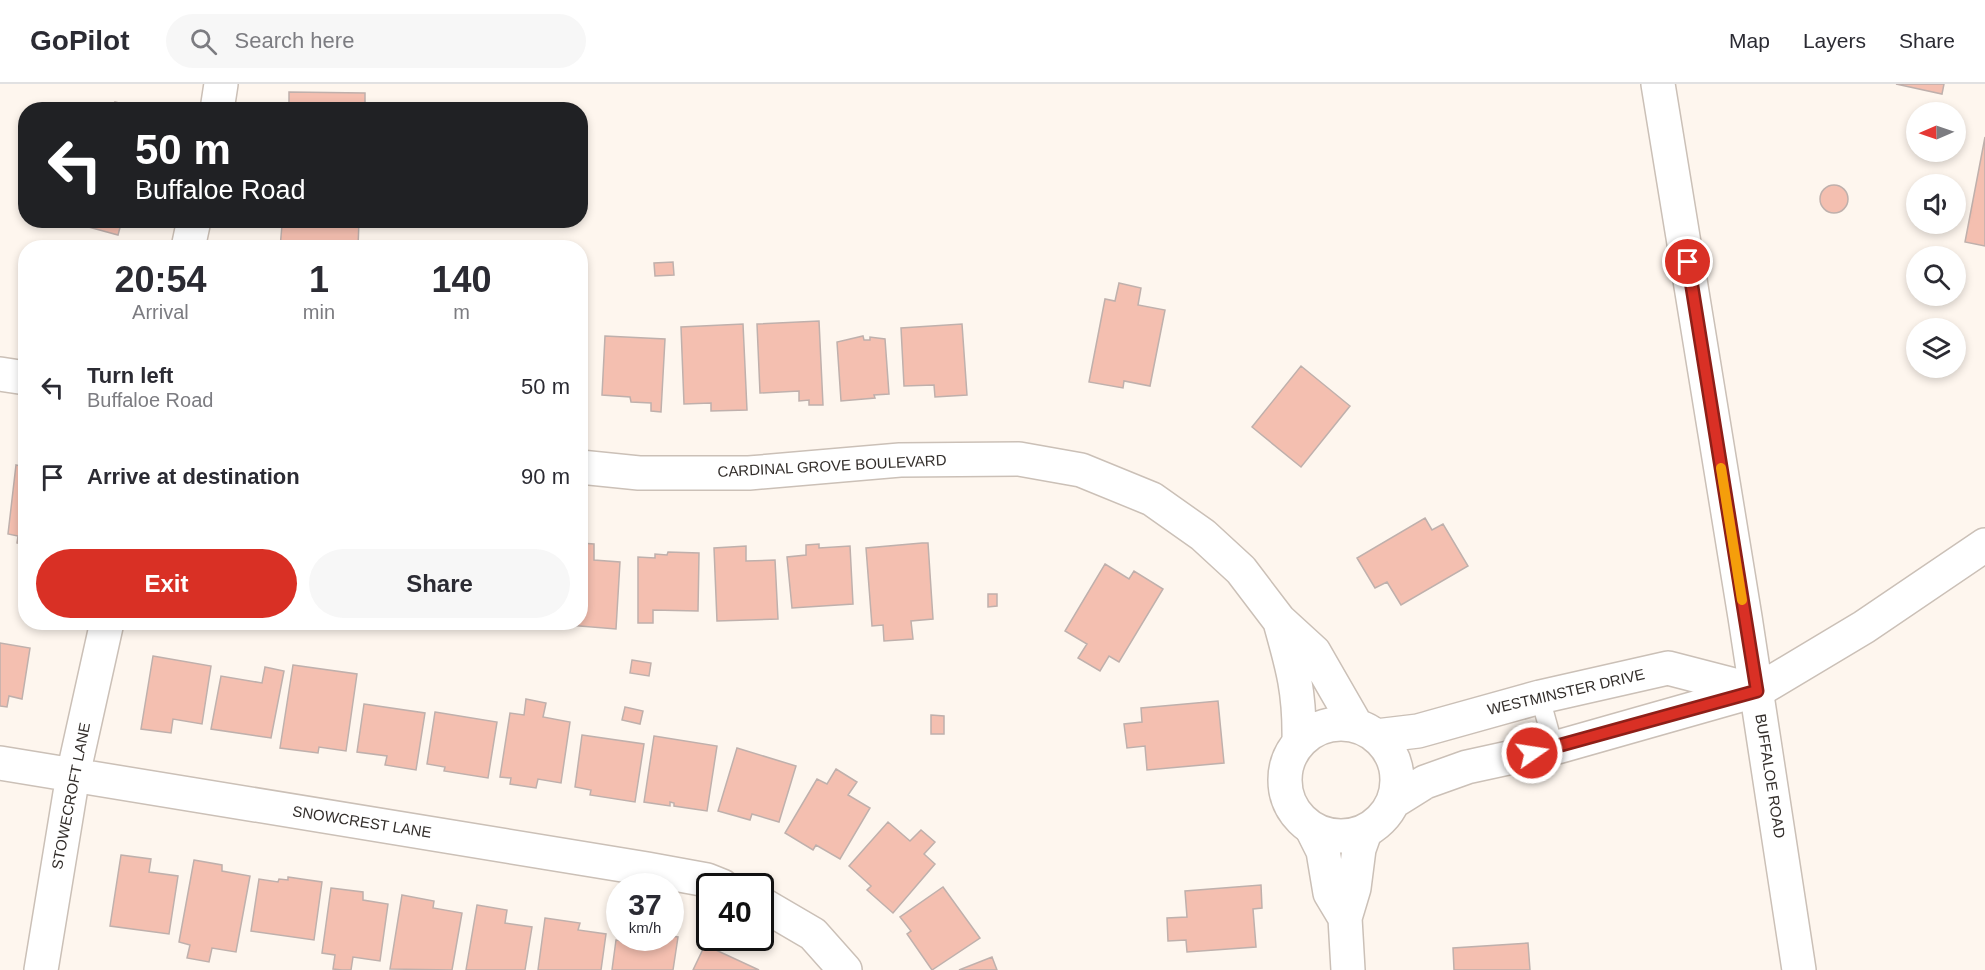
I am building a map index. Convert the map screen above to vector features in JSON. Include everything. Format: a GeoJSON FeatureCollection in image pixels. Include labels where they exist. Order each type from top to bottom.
{"type":"FeatureCollection","features":[{"type":"Feature","properties":{"kind":"street"},"geometry":{"type":"LineString","coordinates":[[218,102],[221,84]]}},
{"type":"Feature","properties":{"kind":"street","name":"BUFFALOE ROAD"},"geometry":{"type":"LineString","coordinates":[[1658,84],[1757,691],[1799,970]]}},
{"type":"Feature","properties":{"kind":"street"},"geometry":{"type":"LineString","coordinates":[[0,374],[18,377]]}},
{"type":"Feature","properties":{"kind":"street","name":"CARDINAL GROVE BOULEVARD"},"geometry":{"type":"LineString","coordinates":[[588,468],[639,473],[749,472],[900,460],[1019,459],[1081,470],[1152,499],[1203,535],[1241,570],[1279,620],[1314,652],[1366,730],[1388,749],[1396,766],[1397,784],[1394,802]]}},
{"type":"Feature","properties":{"kind":"street"},"geometry":{"type":"LineString","coordinates":[[1312,829],[1329,836],[1347,837],[1365,832],[1377,824],[1394,802],[1425,782],[1467,767],[1554,748],[1757,691],[1864,627],[1985,545]]}},
{"type":"Feature","properties":{"kind":"street","name":"CARDINAL GROVE BOULEVARD"},"geometry":{"type":"LineString","coordinates":[[1279,620],[1295,674],[1300,703],[1299,742],[1289,756],[1285,772],[1285,789],[1290,805],[1299,818],[1312,829],[1323,851],[1330,893],[1345,918]]}},
{"type":"Feature","properties":{"kind":"street","name":"STOWECROFT LANE"},"geometry":{"type":"LineString","coordinates":[[41,970],[73,775],[104,630]]}},
{"type":"Feature","properties":{"kind":"street","name":"WESTMINSTER DRIVE"},"geometry":{"type":"LineString","coordinates":[[1366,730],[1418,731],[1540,697],[1668,668],[1757,691]]}},
{"type":"Feature","properties":{"kind":"street"},"geometry":{"type":"LineString","coordinates":[[1299,742],[1310,732],[1324,726],[1366,730]]}},
{"type":"Feature","properties":{"kind":"street","name":"SNOWCREST LANE"},"geometry":{"type":"LineString","coordinates":[[0,763],[696,878]]}},
{"type":"Feature","properties":{"kind":"street","name":"CARDINAL GROVE BOULEVARD"},"geometry":{"type":"LineString","coordinates":[[1348,970],[1345,918],[1354,888],[1359,849],[1365,832]]}},
{"type":"Feature","properties":{"kind":"street"},"geometry":{"type":"LineString","coordinates":[[774,911],[813,934],[845,970]]}},
{"type":"Feature","properties":{"kind":"lane"},"geometry":{"type":"LineString","coordinates":[[1540,697],[1554,748]]}},
{"type":"Feature","properties":{"kind":"building"},"geometry":{"type":"Polygon","coordinates":[[[1896,84],[1944,84],[1942,94],[1896,84]]]}},
{"type":"Feature","properties":{"kind":"building"},"geometry":{"type":"Polygon","coordinates":[[[289,92],[365,93],[365,102],[289,102],[289,92]]]}},
{"type":"Feature","properties":{"kind":"building"},"geometry":{"type":"Polygon","coordinates":[[[1985,137],[1985,246],[1965,242],[1985,137]]]}},
{"type":"Feature","properties":{"kind":"building"},"geometry":{"type":"Polygon","coordinates":[[[1834,185],[1844,189],[1848,199],[1844,209],[1834,213],[1824,209],[1820,199],[1824,189],[1834,185]]]}},
{"type":"Feature","properties":{"kind":"building"},"geometry":{"type":"Polygon","coordinates":[[[92,228],[120,228],[118,235],[92,228]]]}},
{"type":"Feature","properties":{"kind":"building"},"geometry":{"type":"Polygon","coordinates":[[[282,228],[359,228],[358,240],[281,240],[282,228]]]}},
{"type":"Feature","properties":{"kind":"building"},"geometry":{"type":"Polygon","coordinates":[[[673,262],[674,275],[655,276],[654,263],[673,262]]]}},
{"type":"Feature","properties":{"kind":"building"},"geometry":{"type":"Polygon","coordinates":[[[1119,283],[1141,288],[1138,305],[1165,310],[1150,386],[1124,381],[1123,388],[1089,382],[1105,299],[1115,301],[1119,283]]]}},
{"type":"Feature","properties":{"kind":"building"},"geometry":{"type":"Polygon","coordinates":[[[819,321],[823,405],[809,405],[809,400],[799,401],[799,391],[760,393],[757,324],[819,321]]]}},
{"type":"Feature","properties":{"kind":"building"},"geometry":{"type":"Polygon","coordinates":[[[743,324],[747,410],[711,411],[711,403],[684,404],[681,327],[743,324]]]}},
{"type":"Feature","properties":{"kind":"building"},"geometry":{"type":"Polygon","coordinates":[[[962,324],[967,395],[935,397],[934,385],[904,386],[901,328],[962,324]]]}},
{"type":"Feature","properties":{"kind":"building"},"geometry":{"type":"Polygon","coordinates":[[[605,336],[665,339],[661,412],[651,411],[651,403],[631,402],[630,397],[602,395],[605,336]]]}},
{"type":"Feature","properties":{"kind":"building"},"geometry":{"type":"Polygon","coordinates":[[[863,336],[864,340],[870,340],[870,337],[885,339],[889,394],[874,395],[875,398],[841,401],[837,342],[863,336]]]}},
{"type":"Feature","properties":{"kind":"building"},"geometry":{"type":"Polygon","coordinates":[[[1301,366],[1350,406],[1301,467],[1252,427],[1301,366]]]}},
{"type":"Feature","properties":{"kind":"building"},"geometry":{"type":"Polygon","coordinates":[[[16,465],[18,465],[18,536],[8,534],[16,465]]]}},
{"type":"Feature","properties":{"kind":"building"},"geometry":{"type":"Polygon","coordinates":[[[1425,518],[1432,530],[1443,524],[1468,566],[1401,605],[1387,582],[1375,588],[1357,558],[1425,518]]]}},
{"type":"Feature","properties":{"kind":"building"},"geometry":{"type":"Polygon","coordinates":[[[928,543],[933,619],[911,621],[913,639],[884,641],[883,625],[872,626],[866,548],[928,543]]]}},
{"type":"Feature","properties":{"kind":"building"},"geometry":{"type":"Polygon","coordinates":[[[588,544],[594,544],[594,560],[620,562],[616,629],[588,627],[588,544]]]}},
{"type":"Feature","properties":{"kind":"building"},"geometry":{"type":"Polygon","coordinates":[[[819,544],[819,548],[850,546],[853,604],[792,608],[787,557],[806,555],[806,545],[819,544]]]}},
{"type":"Feature","properties":{"kind":"building"},"geometry":{"type":"Polygon","coordinates":[[[746,546],[746,561],[775,560],[778,619],[717,621],[714,548],[746,546]]]}},
{"type":"Feature","properties":{"kind":"building"},"geometry":{"type":"Polygon","coordinates":[[[668,552],[699,553],[698,611],[653,610],[653,623],[638,623],[638,557],[655,558],[655,554],[667,555],[668,552]]]}},
{"type":"Feature","properties":{"kind":"building"},"geometry":{"type":"Polygon","coordinates":[[[1105,564],[1129,579],[1134,571],[1163,589],[1119,662],[1109,656],[1100,671],[1078,658],[1087,644],[1065,631],[1105,564]]]}},
{"type":"Feature","properties":{"kind":"building"},"geometry":{"type":"Polygon","coordinates":[[[988,594],[997,594],[997,606],[988,607],[988,594]]]}},
{"type":"Feature","properties":{"kind":"building"},"geometry":{"type":"Polygon","coordinates":[[[0,643],[30,648],[22,699],[9,696],[7,707],[0,706],[0,643]]]}},
{"type":"Feature","properties":{"kind":"building"},"geometry":{"type":"Polygon","coordinates":[[[153,656],[211,666],[202,724],[173,719],[171,733],[141,729],[153,656]]]}},
{"type":"Feature","properties":{"kind":"building"},"geometry":{"type":"Polygon","coordinates":[[[632,660],[651,663],[649,676],[630,673],[632,660]]]}},
{"type":"Feature","properties":{"kind":"building"},"geometry":{"type":"Polygon","coordinates":[[[293,665],[357,674],[346,751],[319,747],[318,753],[280,748],[293,665]]]}},
{"type":"Feature","properties":{"kind":"building"},"geometry":{"type":"Polygon","coordinates":[[[265,667],[284,671],[271,738],[211,729],[221,676],[262,683],[265,667]]]}},
{"type":"Feature","properties":{"kind":"building"},"geometry":{"type":"Polygon","coordinates":[[[526,699],[546,703],[543,717],[570,722],[561,783],[538,779],[536,788],[510,784],[511,778],[500,777],[510,713],[524,715],[526,699]]]}},
{"type":"Feature","properties":{"kind":"building"},"geometry":{"type":"Polygon","coordinates":[[[1218,701],[1224,763],[1147,770],[1145,746],[1127,748],[1124,724],[1142,722],[1141,708],[1218,701]]]}},
{"type":"Feature","properties":{"kind":"building"},"geometry":{"type":"Polygon","coordinates":[[[364,704],[425,713],[416,770],[385,765],[387,756],[357,752],[364,704]]]}},
{"type":"Feature","properties":{"kind":"building"},"geometry":{"type":"Polygon","coordinates":[[[625,707],[643,711],[640,724],[622,720],[625,707]]]}},
{"type":"Feature","properties":{"kind":"building"},"geometry":{"type":"Polygon","coordinates":[[[435,712],[497,722],[488,778],[444,771],[445,767],[427,764],[435,712]]]}},
{"type":"Feature","properties":{"kind":"building"},"geometry":{"type":"Polygon","coordinates":[[[931,715],[944,716],[944,734],[931,734],[931,715]]]}},
{"type":"Feature","properties":{"kind":"building"},"geometry":{"type":"Polygon","coordinates":[[[582,735],[644,744],[635,802],[590,795],[591,790],[575,787],[582,735]]]}},
{"type":"Feature","properties":{"kind":"building"},"geometry":{"type":"Polygon","coordinates":[[[654,736],[717,746],[707,811],[674,806],[674,803],[670,802],[670,806],[644,802],[654,736]]]}},
{"type":"Feature","properties":{"kind":"building"},"geometry":{"type":"Polygon","coordinates":[[[737,748],[796,766],[779,822],[752,814],[750,820],[718,811],[737,748]]]}},
{"type":"Feature","properties":{"kind":"building"},"geometry":{"type":"Polygon","coordinates":[[[836,769],[857,782],[848,795],[870,808],[840,859],[816,845],[813,850],[785,833],[817,779],[827,784],[836,769]]]}},
{"type":"Feature","properties":{"kind":"building"},"geometry":{"type":"Polygon","coordinates":[[[888,822],[910,841],[921,830],[935,842],[924,854],[935,864],[893,913],[867,890],[871,886],[849,866],[888,822]]]}},
{"type":"Feature","properties":{"kind":"building"},"geometry":{"type":"Polygon","coordinates":[[[121,855],[151,859],[149,872],[178,876],[169,934],[110,926],[121,855]]]}},
{"type":"Feature","properties":{"kind":"building"},"geometry":{"type":"Polygon","coordinates":[[[194,860],[222,865],[222,871],[250,876],[236,952],[212,948],[209,962],[187,958],[190,945],[179,942],[194,860]]]}},
{"type":"Feature","properties":{"kind":"building"},"geometry":{"type":"Polygon","coordinates":[[[288,877],[322,882],[314,940],[251,931],[259,879],[278,882],[279,879],[288,880],[288,877]]]}},
{"type":"Feature","properties":{"kind":"building"},"geometry":{"type":"Polygon","coordinates":[[[1261,885],[1262,908],[1253,909],[1256,947],[1187,952],[1186,940],[1168,941],[1167,918],[1187,917],[1185,891],[1261,885]]]}},
{"type":"Feature","properties":{"kind":"building"},"geometry":{"type":"Polygon","coordinates":[[[943,887],[980,938],[932,970],[907,934],[911,931],[900,917],[943,887]]]}},
{"type":"Feature","properties":{"kind":"building"},"geometry":{"type":"Polygon","coordinates":[[[331,888],[363,892],[363,900],[388,904],[380,961],[353,957],[351,970],[333,969],[335,955],[322,953],[331,888]]]}},
{"type":"Feature","properties":{"kind":"building"},"geometry":{"type":"Polygon","coordinates":[[[402,895],[434,901],[433,908],[462,913],[452,970],[390,969],[402,895]]]}},
{"type":"Feature","properties":{"kind":"building"},"geometry":{"type":"Polygon","coordinates":[[[477,905],[507,910],[505,923],[532,927],[525,970],[466,970],[477,905]]]}},
{"type":"Feature","properties":{"kind":"building"},"geometry":{"type":"Polygon","coordinates":[[[545,918],[580,923],[578,930],[606,934],[601,970],[538,970],[545,918]]]}},
{"type":"Feature","properties":{"kind":"building"},"geometry":{"type":"Polygon","coordinates":[[[1528,943],[1530,970],[1454,970],[1453,948],[1528,943]]]}},
{"type":"Feature","properties":{"kind":"building"},"geometry":{"type":"Polygon","coordinates":[[[615,951],[676,951],[673,970],[612,970],[615,951]]]}},
{"type":"Feature","properties":{"kind":"building"},"geometry":{"type":"Polygon","coordinates":[[[702,951],[718,951],[759,970],[693,970],[702,951]]]}},
{"type":"Feature","properties":{"kind":"building"},"geometry":{"type":"Polygon","coordinates":[[[992,957],[997,970],[959,970],[992,957]]]}},
{"type":"Feature","properties":{"kind":"slow traffic"},"geometry":{"type":"LineString","coordinates":[[1721,468],[1742,600]]}},
{"type":"Feature","properties":{"kind":"route"},"geometry":{"type":"LineString","coordinates":[[1532,753],[1757,691],[1688,262]]}}]}
